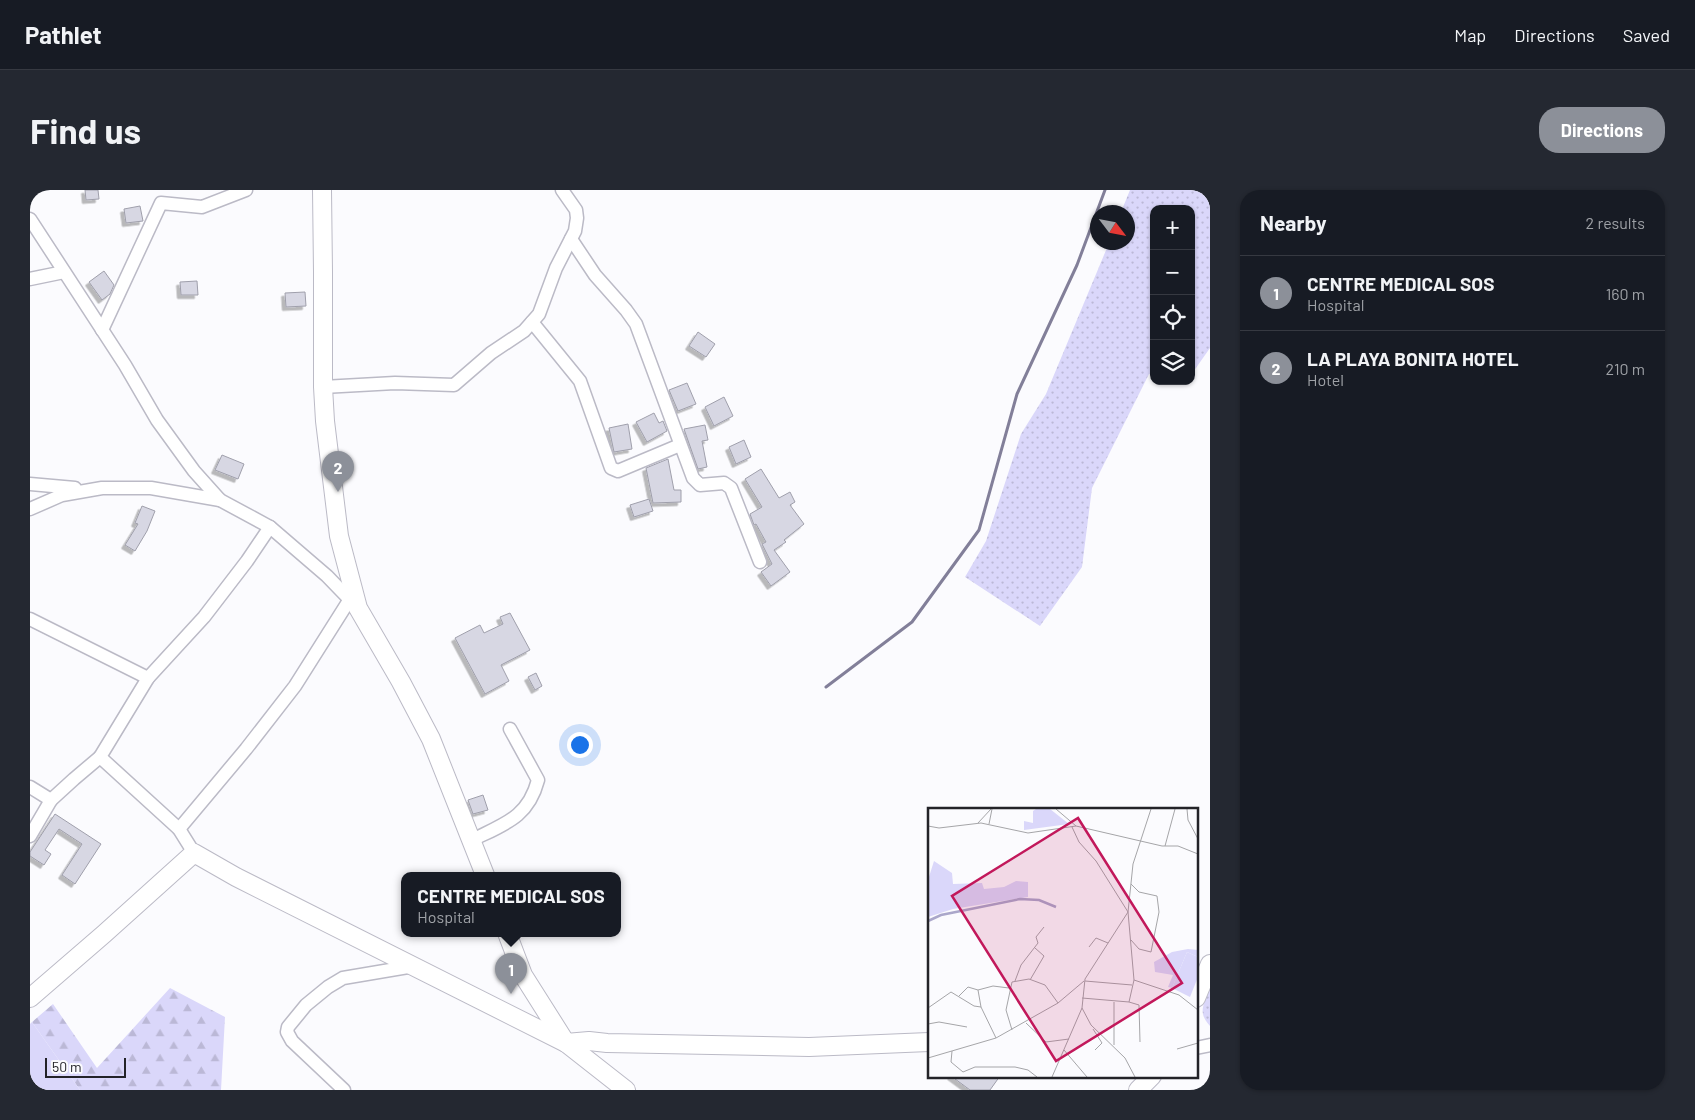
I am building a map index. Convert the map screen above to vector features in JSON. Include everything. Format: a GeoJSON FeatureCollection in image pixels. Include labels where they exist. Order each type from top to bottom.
{"type":"FeatureCollection","features":[{"type":"Feature","properties":{"kind":"street"},"geometry":{"type":"LineString","coordinates":[[102,330],[161,203],[202,207],[246,190]]}},
{"type":"Feature","properties":{"kind":"street"},"geometry":{"type":"LineString","coordinates":[[179,829],[290,694],[354,604],[339,536],[325,421],[323,387],[322,190]]}},
{"type":"Feature","properties":{"kind":"street"},"geometry":{"type":"LineString","coordinates":[[323,387],[395,383],[454,385],[491,353],[524,332],[538,314],[556,268],[575,231],[576,210],[562,190]]}},
{"type":"Feature","properties":{"kind":"street"},"geometry":{"type":"LineString","coordinates":[[30,219],[174,445],[220,500]]}},
{"type":"Feature","properties":{"kind":"street"},"geometry":{"type":"LineString","coordinates":[[571,239],[595,275],[626,310],[638,328],[689,471],[700,485],[724,483],[731,488],[760,562]]}},
{"type":"Feature","properties":{"kind":"street"},"geometry":{"type":"LineString","coordinates":[[30,279],[64,272]]}},
{"type":"Feature","properties":{"kind":"street"},"geometry":{"type":"LineString","coordinates":[[532,322],[580,381],[611,468],[618,471],[680,446]]}},
{"type":"Feature","properties":{"kind":"street"},"geometry":{"type":"LineString","coordinates":[[30,484],[92,489]]}},
{"type":"Feature","properties":{"kind":"street"},"geometry":{"type":"LineString","coordinates":[[30,509],[62,495],[92,489],[151,488],[220,500],[270,527],[327,576],[354,604],[401,682],[431,739],[485,872]]}},
{"type":"Feature","properties":{"kind":"street"},"geometry":{"type":"LineString","coordinates":[[30,836],[51,800],[100,758],[148,678],[204,617],[248,561],[270,527]]}},
{"type":"Feature","properties":{"kind":"street"},"geometry":{"type":"LineString","coordinates":[[30,619],[148,678]]}},
{"type":"Feature","properties":{"kind":"street"},"geometry":{"type":"LineString","coordinates":[[472,840],[515,819],[527,805],[535,791],[538,780],[510,729]]}},
{"type":"Feature","properties":{"kind":"street"},"geometry":{"type":"LineString","coordinates":[[100,758],[179,829],[194,853],[236,877],[566,1043],[626,1090]]}},
{"type":"Feature","properties":{"kind":"street"},"geometry":{"type":"LineString","coordinates":[[30,787],[51,800]]}},
{"type":"Feature","properties":{"kind":"street"},"geometry":{"type":"LineString","coordinates":[[30,998],[194,853]]}},
{"type":"Feature","properties":{"kind":"street"},"geometry":{"type":"LineString","coordinates":[[509,937],[523,975],[566,1043]]}},
{"type":"Feature","properties":{"kind":"street"},"geometry":{"type":"LineString","coordinates":[[1198,993],[1210,964]]}},
{"type":"Feature","properties":{"kind":"street"},"geometry":{"type":"LineString","coordinates":[[344,1090],[292,1041],[288,1027],[306,1005],[328,986],[343,978],[414,966]]}},
{"type":"Feature","properties":{"kind":"street"},"geometry":{"type":"LineString","coordinates":[[566,1043],[589,1041],[809,1047],[928,1042]]}},
{"type":"Feature","properties":{"kind":"street"},"geometry":{"type":"LineString","coordinates":[[1138,1090],[1150,1078]]}},
{"type":"Feature","properties":{"kind":"green space"},"geometry":{"type":"Polygon","coordinates":[[[1130,190],[1210,190],[1210,348],[1195,369],[1195,205],[1150,205],[1150,374],[1092,488],[1082,567],[1040,626],[965,577],[986,541],[1021,434],[1046,394],[1106,250],[1135,250],[1135,205],[1124,205],[1130,190]]]}},
{"type":"Feature","properties":{"kind":"green space"},"geometry":{"type":"Polygon","coordinates":[[[170,988],[225,1017],[221,1090],[80,1090],[32,1022],[53,1004],[97,1068],[170,988]]]}},
{"type":"Feature","properties":{"kind":"green space"},"geometry":{"type":"Polygon","coordinates":[[[1210,989],[1210,1026],[1204,1016],[1203,1008],[1210,989]]]}},
{"type":"Feature","properties":{"kind":"green space"},"geometry":{"type":"Polygon","coordinates":[[[32,1022],[80,1090],[30,1090],[30,1024],[32,1022]]]}},
{"type":"Feature","properties":{"kind":"building"},"geometry":{"type":"Polygon","coordinates":[[[85,190],[98,190],[99,199],[86,200],[85,190]]]}},
{"type":"Feature","properties":{"kind":"building"},"geometry":{"type":"Polygon","coordinates":[[[140,206],[143,221],[126,223],[124,209],[140,206]]]}},
{"type":"Feature","properties":{"kind":"building"},"geometry":{"type":"Polygon","coordinates":[[[104,271],[114,285],[110,294],[102,300],[89,282],[104,271]]]}},
{"type":"Feature","properties":{"kind":"building"},"geometry":{"type":"Polygon","coordinates":[[[197,281],[198,295],[181,295],[180,282],[197,281]]]}},
{"type":"Feature","properties":{"kind":"building"},"geometry":{"type":"Polygon","coordinates":[[[305,292],[306,306],[286,307],[285,293],[305,292]]]}},
{"type":"Feature","properties":{"kind":"building"},"geometry":{"type":"Polygon","coordinates":[[[698,332],[715,344],[706,357],[689,346],[698,332]]]}},
{"type":"Feature","properties":{"kind":"building"},"geometry":{"type":"Polygon","coordinates":[[[687,383],[696,404],[678,411],[669,390],[687,383]]]}},
{"type":"Feature","properties":{"kind":"building"},"geometry":{"type":"Polygon","coordinates":[[[724,397],[733,416],[714,426],[705,407],[724,397]]]}},
{"type":"Feature","properties":{"kind":"building"},"geometry":{"type":"Polygon","coordinates":[[[654,413],[659,423],[663,421],[667,431],[647,442],[636,422],[654,413]]]}},
{"type":"Feature","properties":{"kind":"building"},"geometry":{"type":"Polygon","coordinates":[[[628,424],[632,449],[614,452],[609,428],[628,424]]]}},
{"type":"Feature","properties":{"kind":"building"},"geometry":{"type":"Polygon","coordinates":[[[705,425],[708,440],[702,441],[707,467],[698,469],[684,429],[705,425]]]}},
{"type":"Feature","properties":{"kind":"building"},"geometry":{"type":"Polygon","coordinates":[[[744,440],[751,457],[736,464],[729,447],[744,440]]]}},
{"type":"Feature","properties":{"kind":"building"},"geometry":{"type":"Polygon","coordinates":[[[222,455],[244,464],[238,479],[215,470],[222,455]]]}},
{"type":"Feature","properties":{"kind":"building"},"geometry":{"type":"Polygon","coordinates":[[[668,459],[674,490],[681,490],[681,502],[653,503],[646,468],[668,459]]]}},
{"type":"Feature","properties":{"kind":"building"},"geometry":{"type":"Polygon","coordinates":[[[761,469],[779,498],[790,492],[795,502],[790,505],[804,524],[784,540],[786,542],[774,550],[790,572],[771,586],[761,572],[772,564],[762,544],[766,542],[756,524],[754,525],[750,514],[762,507],[745,479],[761,469]]]}},
{"type":"Feature","properties":{"kind":"building"},"geometry":{"type":"Polygon","coordinates":[[[649,499],[653,511],[634,517],[630,505],[649,499]]]}},
{"type":"Feature","properties":{"kind":"building"},"geometry":{"type":"Polygon","coordinates":[[[142,506],[155,511],[147,531],[135,551],[125,545],[138,524],[135,523],[142,506]]]}},
{"type":"Feature","properties":{"kind":"building"},"geometry":{"type":"Polygon","coordinates":[[[510,613],[530,650],[501,665],[509,681],[485,694],[455,638],[480,625],[484,633],[503,624],[500,617],[510,613]]]}},
{"type":"Feature","properties":{"kind":"building"},"geometry":{"type":"Polygon","coordinates":[[[536,673],[542,686],[535,690],[528,677],[536,673]]]}},
{"type":"Feature","properties":{"kind":"building"},"geometry":{"type":"Polygon","coordinates":[[[483,795],[488,810],[473,814],[468,800],[483,795]]]}},
{"type":"Feature","properties":{"kind":"building"},"geometry":{"type":"Polygon","coordinates":[[[55,814],[101,844],[75,884],[62,875],[82,844],[59,829],[45,850],[51,854],[44,865],[30,856],[30,852],[55,814]]]}},
{"type":"Feature","properties":{"kind":"building"},"geometry":{"type":"Polygon","coordinates":[[[954,1078],[999,1078],[990,1090],[970,1090],[954,1078]]]}},
{"type":"Feature","properties":{"kind":"waterway"},"geometry":{"type":"LineString","coordinates":[[826,687],[912,622],[979,530],[1017,394],[1077,265],[1105,190]]}},
{"type":"Feature","properties":{"kind":"place","name":"LA PLAYA BONITA HOTEL"},"geometry":{"type":"Point","coordinates":[338,492]}},
{"type":"Feature","properties":{"kind":"place","name":"CENTRE MEDICAL SOS"},"geometry":{"type":"Point","coordinates":[511,994]}}]}
